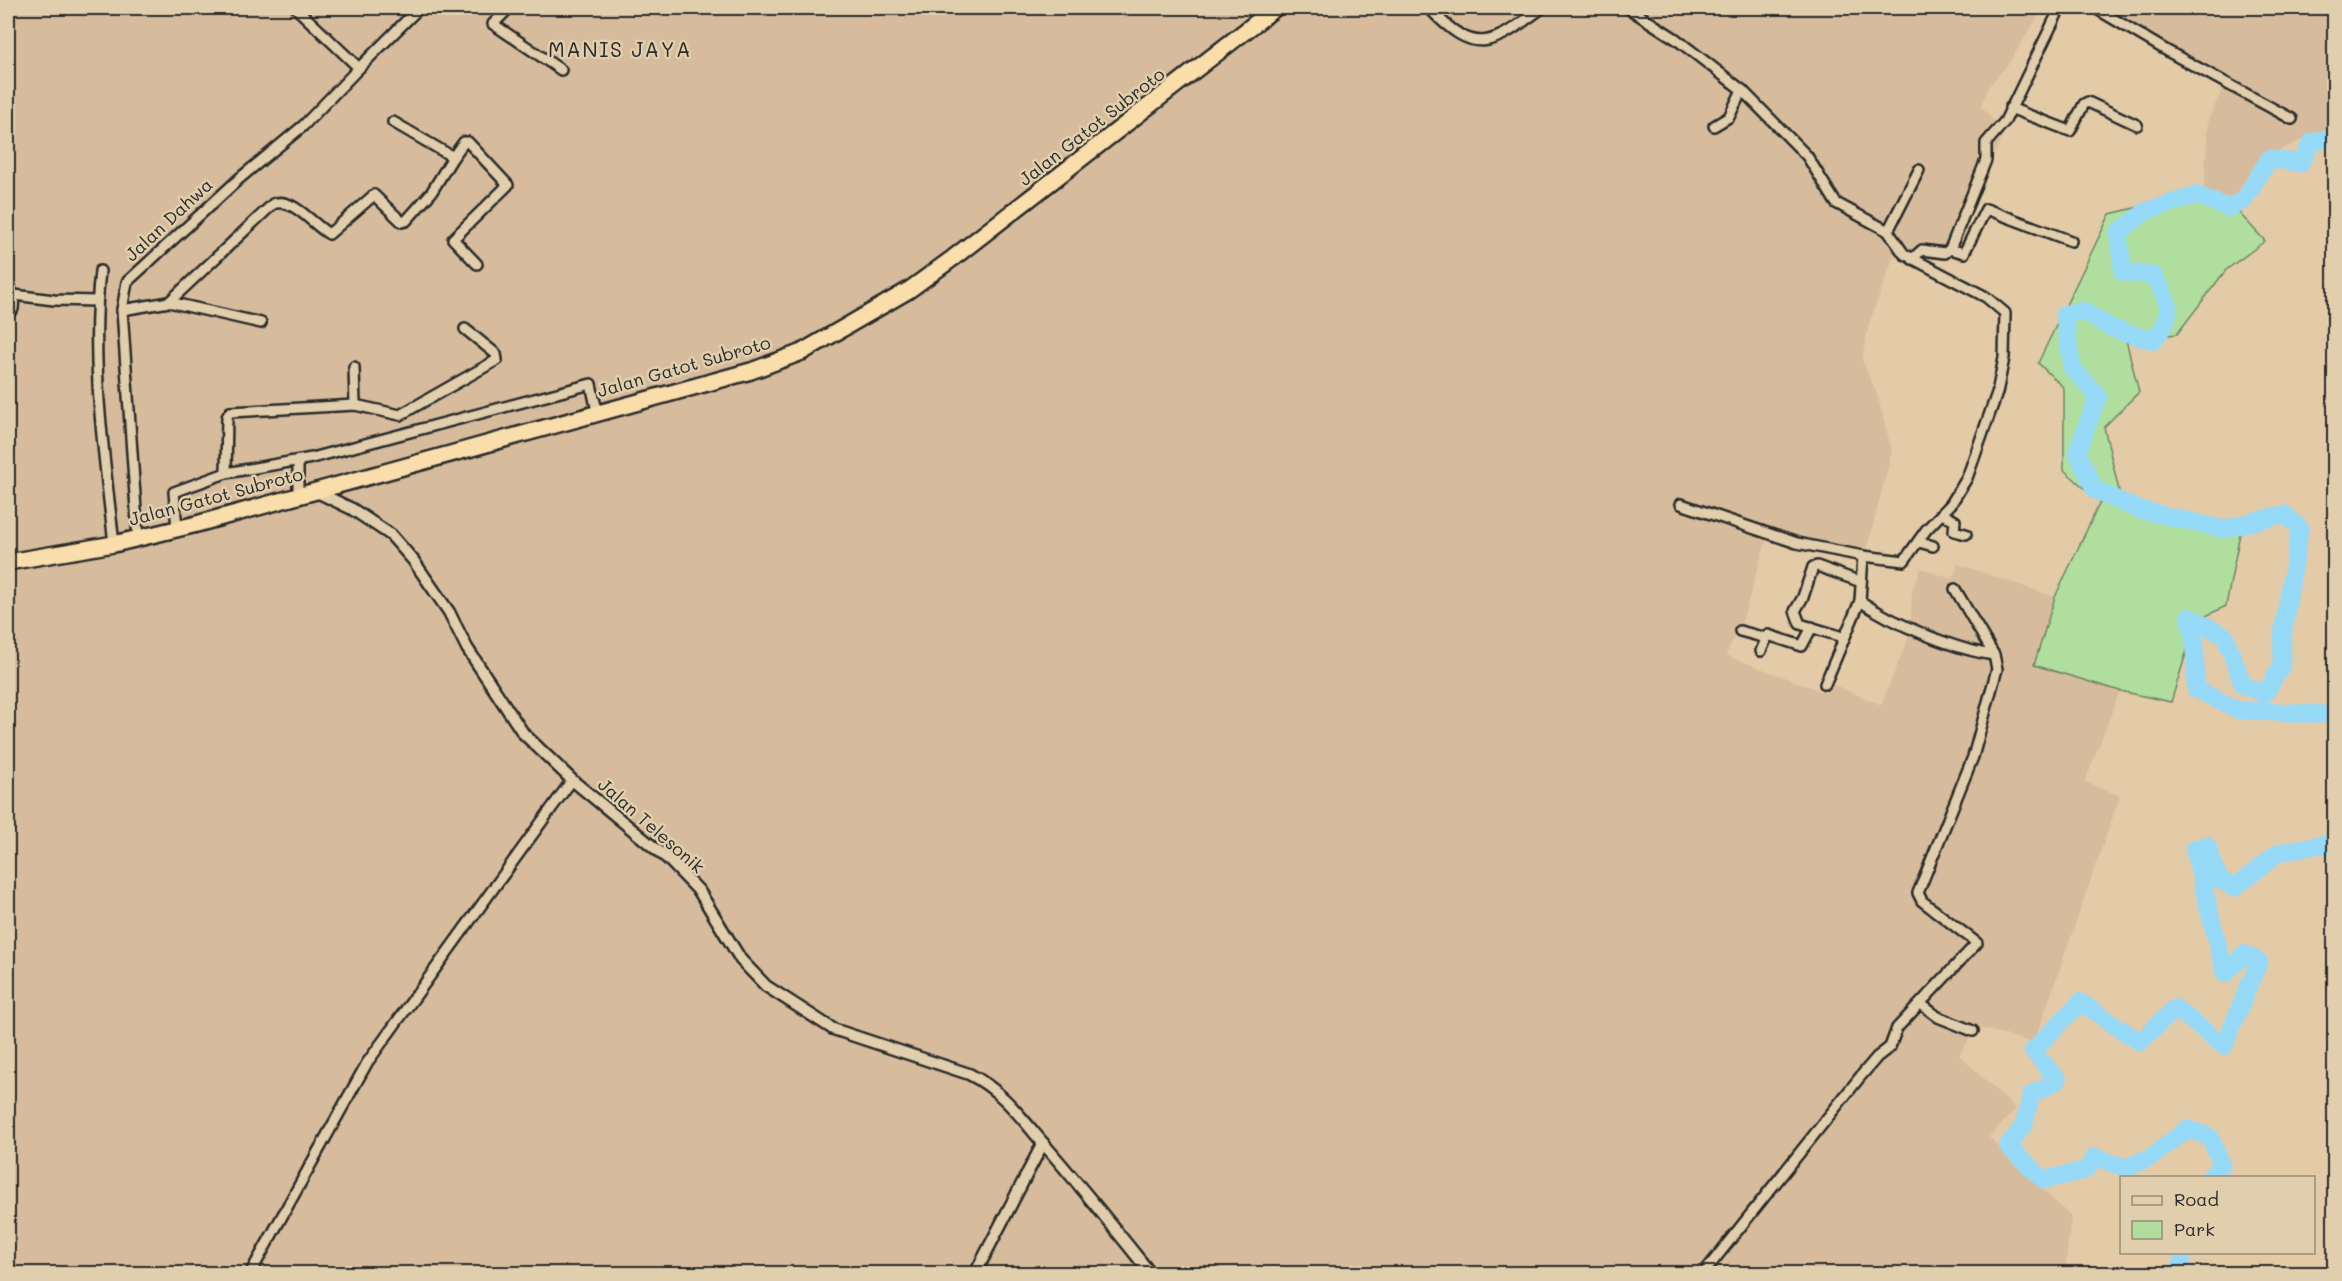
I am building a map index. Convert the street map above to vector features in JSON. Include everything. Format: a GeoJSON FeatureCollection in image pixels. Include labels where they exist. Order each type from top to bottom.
{"type":"FeatureCollection","features":[{"type":"Feature","properties":{"kind":"highway","name":"Jalan Gatot Subroto"},"geometry":{"type":"LineString","coordinates":[[8,562],[114,544],[177,529],[597,411],[751,371],[802,352],[909,290],[1003,221],[1270,9]]}},
{"type":"Feature","properties":{"kind":"street"},"geometry":{"type":"LineString","coordinates":[[296,8],[358,68]]}},
{"type":"Feature","properties":{"kind":"street","name":"Jalan Dahwa"},"geometry":{"type":"LineString","coordinates":[[138,538],[122,310],[127,282],[271,150],[309,120],[419,8]]}},
{"type":"Feature","properties":{"kind":"street"},"geometry":{"type":"LineString","coordinates":[[508,8],[493,24],[561,70]]}},
{"type":"Feature","properties":{"kind":"street"},"geometry":{"type":"LineString","coordinates":[[1429,8],[1461,37],[1478,42],[1487,42],[1513,29],[1542,8]]}},
{"type":"Feature","properties":{"kind":"street"},"geometry":{"type":"LineString","coordinates":[[1628,8],[1676,39],[1742,90],[1807,156],[1836,202],[1888,231],[1900,251],[1986,297],[2004,312],[2004,358],[1997,393],[1967,478],[1960,492],[1926,530],[1904,561],[1863,556],[1797,543],[1681,504]]}},
{"type":"Feature","properties":{"kind":"street"},"geometry":{"type":"LineString","coordinates":[[1912,258],[1922,250],[1945,253],[1950,249],[1986,160],[1986,143],[2001,126],[2060,8]]}},
{"type":"Feature","properties":{"kind":"street"},"geometry":{"type":"LineString","coordinates":[[2096,8],[2169,52],[2292,119]]}},
{"type":"Feature","properties":{"kind":"street"},"geometry":{"type":"LineString","coordinates":[[1713,126],[1729,117],[1742,90]]}},
{"type":"Feature","properties":{"kind":"street"},"geometry":{"type":"LineString","coordinates":[[2010,108],[2070,131],[2084,104],[2088,102],[2138,125]]}},
{"type":"Feature","properties":{"kind":"street"},"geometry":{"type":"LineString","coordinates":[[393,122],[453,157]]}},
{"type":"Feature","properties":{"kind":"street"},"geometry":{"type":"LineString","coordinates":[[169,302],[273,204],[279,202],[290,204],[329,234],[374,195],[405,222],[431,193],[464,142],[468,142],[508,185],[453,239],[477,264]]}},
{"type":"Feature","properties":{"kind":"street"},"geometry":{"type":"LineString","coordinates":[[1888,231],[1919,170]]}},
{"type":"Feature","properties":{"kind":"street"},"geometry":{"type":"LineString","coordinates":[[1950,249],[1964,253],[1986,209],[2071,241]]}},
{"type":"Feature","properties":{"kind":"street"},"geometry":{"type":"LineString","coordinates":[[100,271],[97,301],[102,433],[114,544]]}},
{"type":"Feature","properties":{"kind":"street"},"geometry":{"type":"LineString","coordinates":[[8,313],[14,309],[11,291],[54,300],[97,301]]}},
{"type":"Feature","properties":{"kind":"street"},"geometry":{"type":"LineString","coordinates":[[122,310],[169,302],[261,323]]}},
{"type":"Feature","properties":{"kind":"street"},"geometry":{"type":"LineString","coordinates":[[226,473],[227,417],[230,412],[355,405],[400,415],[497,360],[496,354],[465,329]]}},
{"type":"Feature","properties":{"kind":"street"},"geometry":{"type":"LineString","coordinates":[[354,367],[355,405]]}},
{"type":"Feature","properties":{"kind":"street"},"geometry":{"type":"LineString","coordinates":[[177,529],[174,492],[226,473],[298,461],[591,384],[597,411]]}},
{"type":"Feature","properties":{"kind":"street"},"geometry":{"type":"LineString","coordinates":[[298,461],[298,494]]}},
{"type":"Feature","properties":{"kind":"street","name":"Jalan Telesonik"},"geometry":{"type":"LineString","coordinates":[[314,490],[352,509],[391,535],[413,560],[449,612],[467,648],[510,716],[572,780],[677,868],[699,891],[741,960],[766,986],[833,1029],[978,1078],[1001,1096],[1043,1143],[1151,1274]]}},
{"type":"Feature","properties":{"kind":"street"},"geometry":{"type":"LineString","coordinates":[[1942,514],[1955,521],[1954,531],[1966,534]]}},
{"type":"Feature","properties":{"kind":"street"},"geometry":{"type":"LineString","coordinates":[[1919,542],[1934,546]]}},
{"type":"Feature","properties":{"kind":"street"},"geometry":{"type":"LineString","coordinates":[[1825,684],[1860,601],[1863,556]]}},
{"type":"Feature","properties":{"kind":"street"},"geometry":{"type":"LineString","coordinates":[[1844,637],[1800,624],[1795,611],[1803,597],[1813,567],[1835,571],[1842,577],[1861,582]]}},
{"type":"Feature","properties":{"kind":"street"},"geometry":{"type":"LineString","coordinates":[[1703,1274],[1866,1070],[1890,1047],[1897,1028],[1977,943],[1922,901],[1918,893],[1973,757],[1997,669],[1994,655],[1955,589]]}},
{"type":"Feature","properties":{"kind":"street"},"geometry":{"type":"LineString","coordinates":[[1860,601],[1873,611],[1944,641],[1976,652],[1994,655]]}},
{"type":"Feature","properties":{"kind":"street"},"geometry":{"type":"LineString","coordinates":[[1761,651],[1769,635],[1803,646],[1812,627]]}},
{"type":"Feature","properties":{"kind":"street"},"geometry":{"type":"LineString","coordinates":[[1740,631],[1766,638]]}},
{"type":"Feature","properties":{"kind":"street"},"geometry":{"type":"LineString","coordinates":[[250,1274],[368,1063],[572,780]]}},
{"type":"Feature","properties":{"kind":"street"},"geometry":{"type":"LineString","coordinates":[[1921,1004],[1938,1017],[1972,1031]]}},
{"type":"Feature","properties":{"kind":"street"},"geometry":{"type":"LineString","coordinates":[[975,1274],[1043,1143]]}},
{"type":"Feature","properties":{"kind":"shaded area"},"geometry":{"type":"Polygon","coordinates":[[[8,8],[2043,8],[2009,63],[1989,86],[1981,106],[2004,133],[1953,247],[1896,250],[1869,324],[1862,360],[1877,394],[1892,451],[1865,557],[1768,534],[1743,619],[1726,655],[1826,693],[1832,684],[1881,705],[1910,634],[1912,591],[1921,568],[1952,579],[1958,564],[2055,597],[2034,665],[2120,691],[2085,782],[2120,796],[2034,1043],[1977,1027],[1959,1055],[2016,1109],[1989,1137],[2071,1217],[2065,1273],[8,1273],[8,8]]]}},
{"type":"Feature","properties":{"kind":"shaded area"},"geometry":{"type":"Polygon","coordinates":[[[2091,8],[2334,8],[2334,131],[2323,131],[2260,159],[2230,203],[2204,191],[2208,120],[2223,88],[2091,8]]]}},
{"type":"Feature","properties":{"kind":"green space"},"geometry":{"type":"Polygon","coordinates":[[[2204,191],[2230,203],[2265,241],[2226,270],[2177,334],[2126,340],[2139,392],[2104,427],[2121,499],[2241,528],[2226,606],[2196,621],[2171,702],[2120,691],[2034,665],[2055,597],[2100,502],[2064,470],[2064,388],[2038,363],[2110,214],[2204,191]]]}},
{"type":"Feature","properties":{"kind":"waterway"},"geometry":{"type":"LineString","coordinates":[[2334,137],[2312,142],[2301,163],[2269,159],[2244,200],[2228,208],[2197,195],[2146,211],[2118,233],[2123,272],[2154,276],[2167,302],[2168,316],[2153,341],[2111,328],[2083,311],[2064,314],[2072,368],[2098,396],[2077,452],[2095,490],[2137,509],[2223,529],[2284,514],[2300,528],[2283,631],[2281,667],[2265,694],[2243,685],[2225,636],[2189,617],[2195,642],[2196,689],[2238,710],[2334,715]]}},
{"type":"Feature","properties":{"kind":"waterway"},"geometry":{"type":"LineString","coordinates":[[2211,1176],[2222,1165],[2210,1137],[2187,1129],[2153,1156],[2126,1168],[2095,1157],[2086,1170],[2044,1180],[2008,1146],[2024,1125],[2031,1095],[2058,1080],[2033,1051],[2080,1002],[2140,1042],[2175,1008],[2224,1046],[2259,962],[2244,954],[2225,974],[2194,849],[2207,845],[2219,879],[2234,888],[2278,853],[2323,844],[2334,846]]}},
{"type":"Feature","properties":{"kind":"waterway"},"geometry":{"type":"LineString","coordinates":[[2178,1274],[2183,1254]]}},
{"type":"Feature","properties":{"kind":"district","name":"MANIS JAYA"},"geometry":{"type":"Point","coordinates":[620,50]}}]}
